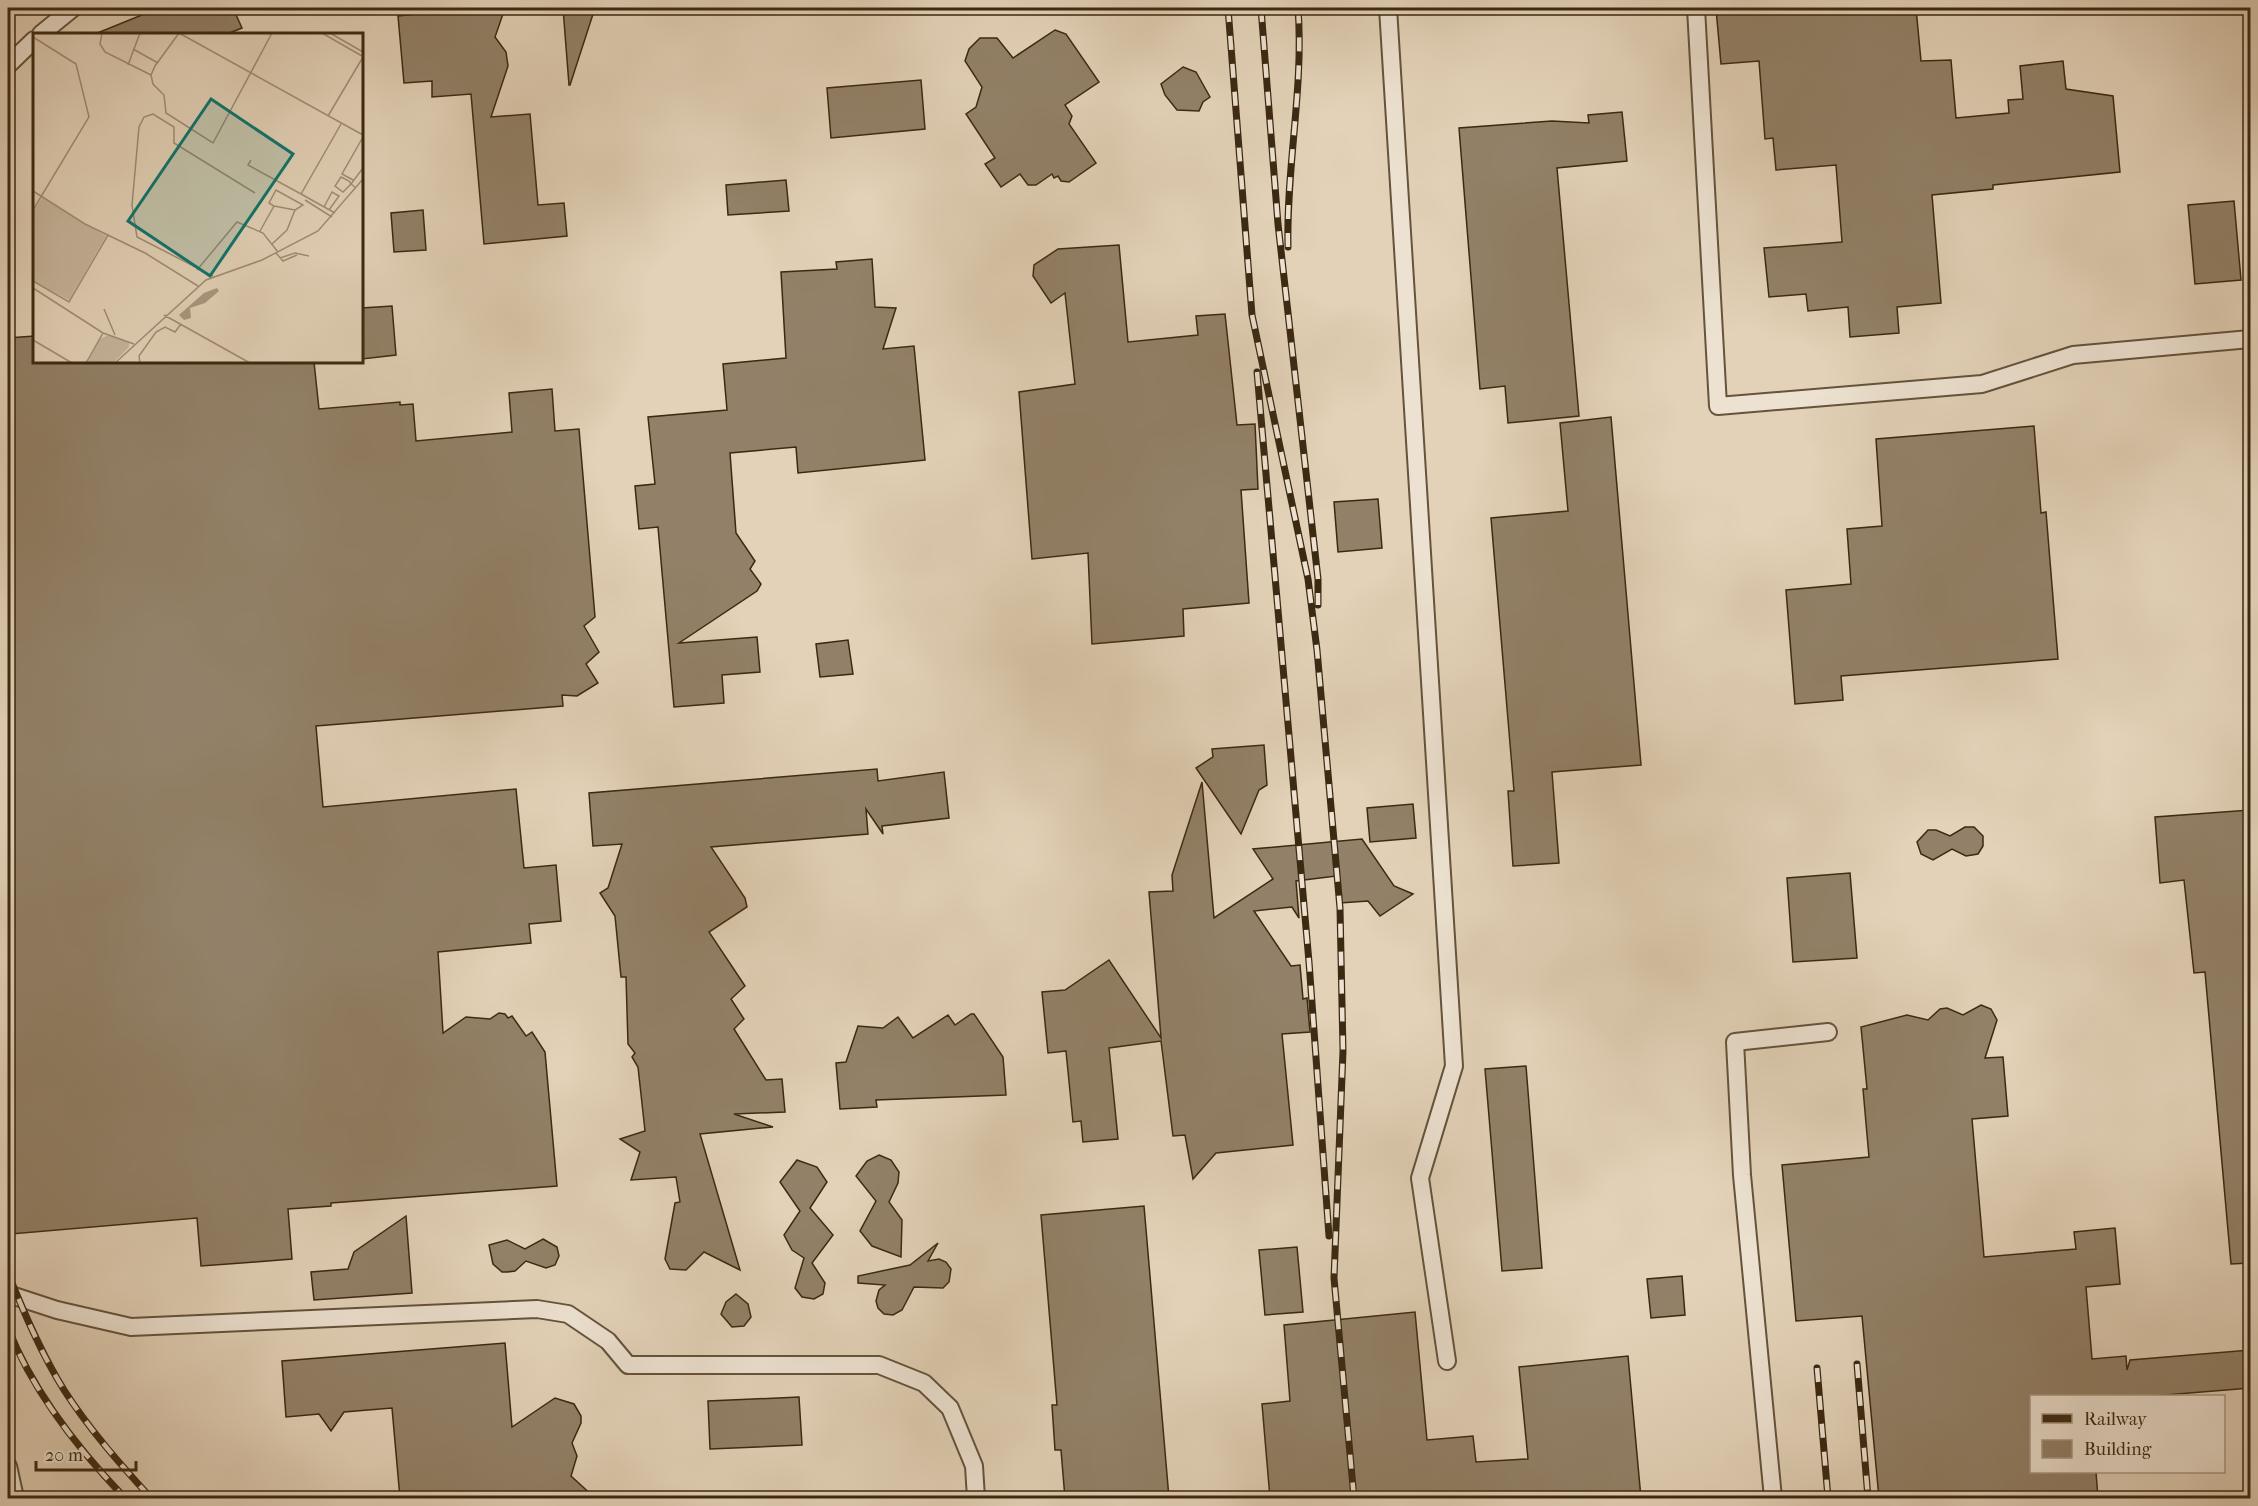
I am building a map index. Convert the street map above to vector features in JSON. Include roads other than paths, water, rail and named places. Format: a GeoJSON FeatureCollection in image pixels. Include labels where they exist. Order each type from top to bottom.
{"type":"FeatureCollection","features":[{"type":"Feature","properties":{"kind":"lane"},"geometry":{"type":"LineString","coordinates":[[42,33],[73,8]]}},
{"type":"Feature","properties":{"kind":"lane"},"geometry":{"type":"LineString","coordinates":[[1388,8],[1454,1066],[1420,1178],[1447,1361]]}},
{"type":"Feature","properties":{"kind":"lane"},"geometry":{"type":"LineString","coordinates":[[1696,8],[1718,405],[1982,384],[2073,355],[2250,339]]}},
{"type":"Feature","properties":{"kind":"lane"},"geometry":{"type":"LineString","coordinates":[[8,65],[33,41]]}},
{"type":"Feature","properties":{"kind":"lane"},"geometry":{"type":"LineString","coordinates":[[1773,1498],[1742,1175],[1735,1042],[1828,1032]]}},
{"type":"Feature","properties":{"kind":"lane"},"geometry":{"type":"LineString","coordinates":[[8,1294],[57,1310],[131,1327],[537,1309],[568,1314],[608,1341],[628,1365],[879,1365],[924,1383],[950,1408],[974,1466],[976,1498]]}},
{"type":"Feature","properties":{"kind":"lane"},"geometry":{"type":"LineString","coordinates":[[8,1466],[15,1498]]}},
{"type":"Feature","properties":{"kind":"railway"},"geometry":{"type":"LineString","coordinates":[[1228,8],[1252,315],[1308,579],[1317,650],[1340,908],[1343,1051],[1334,1278],[1354,1498]]}},
{"type":"Feature","properties":{"kind":"railway"},"geometry":{"type":"LineString","coordinates":[[1261,8],[1278,224],[1318,579],[1318,605]]}},
{"type":"Feature","properties":{"kind":"railway"},"geometry":{"type":"LineString","coordinates":[[1288,247],[1288,217],[1299,68],[1298,8]]}},
{"type":"Feature","properties":{"kind":"railway"},"geometry":{"type":"LineString","coordinates":[[1257,372],[1309,962],[1329,1236]]}},
{"type":"Feature","properties":{"kind":"railway"},"geometry":{"type":"LineString","coordinates":[[8,1273],[33,1333],[64,1390],[94,1432],[151,1498]]}},
{"type":"Feature","properties":{"kind":"railway"},"geometry":{"type":"LineString","coordinates":[[8,1328],[30,1375],[58,1419],[90,1460],[125,1498]]}},
{"type":"Feature","properties":{"kind":"railway"},"geometry":{"type":"LineString","coordinates":[[1857,1364],[1868,1498]]}},
{"type":"Feature","properties":{"kind":"railway"},"geometry":{"type":"LineString","coordinates":[[1817,1368],[1828,1498]]}}]}
